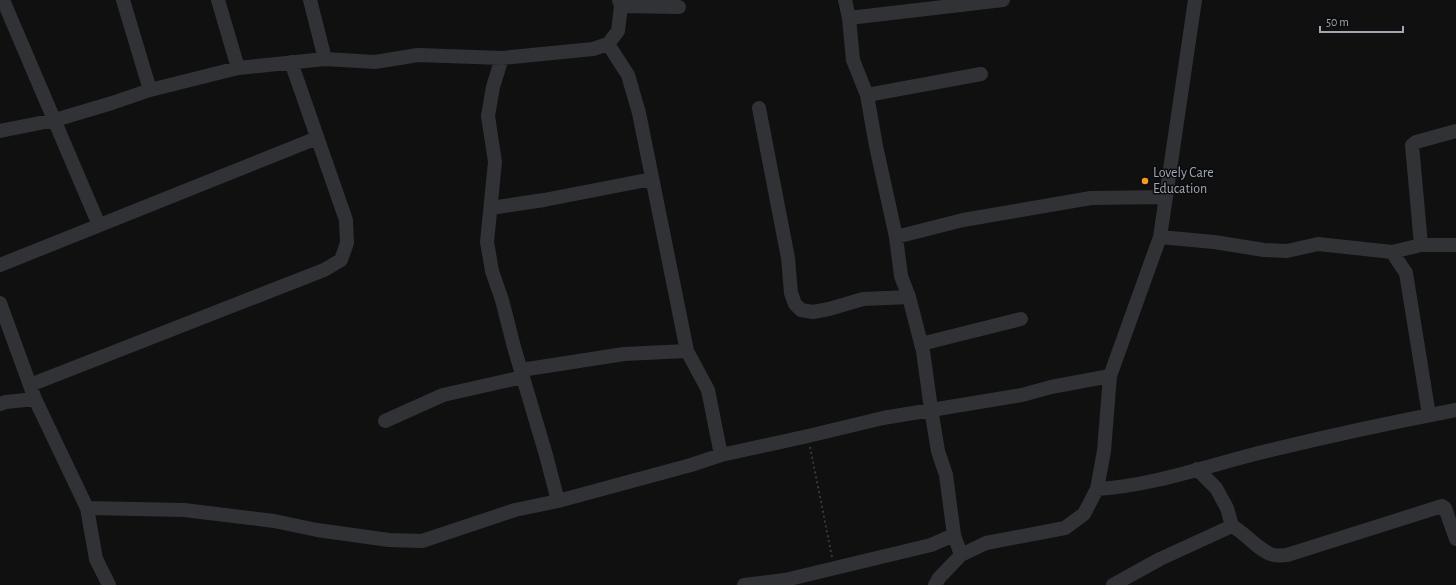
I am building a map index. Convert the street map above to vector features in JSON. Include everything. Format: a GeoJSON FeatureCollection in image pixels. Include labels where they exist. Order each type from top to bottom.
{"type":"FeatureCollection","features":[{"type":"Feature","properties":{"kind":"street"},"geometry":{"type":"LineString","coordinates":[[3,0],[99,225]]}},
{"type":"Feature","properties":{"kind":"street"},"geometry":{"type":"LineString","coordinates":[[123,0],[150,90]]}},
{"type":"Feature","properties":{"kind":"street"},"geometry":{"type":"LineString","coordinates":[[218,0],[238,68]]}},
{"type":"Feature","properties":{"kind":"street"},"geometry":{"type":"LineString","coordinates":[[310,0],[324,59]]}},
{"type":"Feature","properties":{"kind":"street"},"geometry":{"type":"LineString","coordinates":[[845,0],[849,18],[853,60],[867,96],[876,146],[896,237],[901,276],[909,297],[923,352],[938,451],[946,475],[954,535],[961,555]]}},
{"type":"Feature","properties":{"kind":"street"},"geometry":{"type":"LineString","coordinates":[[849,18],[1004,0]]}},
{"type":"Feature","properties":{"kind":"street"},"geometry":{"type":"LineString","coordinates":[[935,585],[939,578],[961,555],[986,543],[1065,528],[1084,514],[1097,489],[1104,451],[1110,376],[1160,237],[1194,0]]}},
{"type":"Feature","properties":{"kind":"street"},"geometry":{"type":"LineString","coordinates":[[0,131],[55,120],[150,90],[238,68],[324,59],[375,62],[418,55],[502,58],[593,49],[608,44],[618,31],[620,3],[679,7]]}},
{"type":"Feature","properties":{"kind":"street"},"geometry":{"type":"LineString","coordinates":[[608,44],[628,75],[639,114],[688,351],[708,390],[721,455]]}},
{"type":"Feature","properties":{"kind":"street"},"geometry":{"type":"LineString","coordinates":[[502,58],[493,87],[488,116],[495,162],[486,242],[492,271],[502,300],[558,501]]}},
{"type":"Feature","properties":{"kind":"street"},"geometry":{"type":"LineString","coordinates":[[30,385],[324,270],[341,260],[347,243],[346,220],[291,62]]}},
{"type":"Feature","properties":{"kind":"street"},"geometry":{"type":"LineString","coordinates":[[867,96],[981,74]]}},
{"type":"Feature","properties":{"kind":"street"},"geometry":{"type":"LineString","coordinates":[[759,108],[788,258],[791,293],[794,304],[801,310],[813,312],[863,299],[909,297]]}},
{"type":"Feature","properties":{"kind":"street"},"geometry":{"type":"LineString","coordinates":[[1421,245],[1412,145],[1416,142],[1456,131]]}},
{"type":"Feature","properties":{"kind":"street"},"geometry":{"type":"LineString","coordinates":[[0,265],[317,138]]}},
{"type":"Feature","properties":{"kind":"street"},"geometry":{"type":"LineString","coordinates":[[491,208],[544,200],[652,179]]}},
{"type":"Feature","properties":{"kind":"street"},"geometry":{"type":"LineString","coordinates":[[896,237],[963,220],[1091,198],[1166,197]]}},
{"type":"Feature","properties":{"kind":"street"},"geometry":{"type":"LineString","coordinates":[[1160,237],[1230,244],[1264,250],[1287,251],[1318,244],[1392,252],[1421,245],[1456,245]]}},
{"type":"Feature","properties":{"kind":"street"},"geometry":{"type":"LineString","coordinates":[[1392,252],[1406,273],[1429,415]]}},
{"type":"Feature","properties":{"kind":"street"},"geometry":{"type":"LineString","coordinates":[[0,303],[35,399],[87,508],[96,559],[110,585]]}},
{"type":"Feature","properties":{"kind":"street"},"geometry":{"type":"LineString","coordinates":[[921,344],[1021,319]]}},
{"type":"Feature","properties":{"kind":"street"},"geometry":{"type":"LineString","coordinates":[[385,421],[444,395],[522,373],[624,354],[688,351]]}},
{"type":"Feature","properties":{"kind":"street"},"geometry":{"type":"LineString","coordinates":[[87,508],[184,510],[274,521],[317,530],[382,539],[422,541],[515,510],[558,501],[721,455],[883,418],[1022,395],[1051,387],[1110,376]]}},
{"type":"Feature","properties":{"kind":"street"},"geometry":{"type":"LineString","coordinates":[[0,404],[35,399]]}},
{"type":"Feature","properties":{"kind":"street"},"geometry":{"type":"LineString","coordinates":[[1097,489],[1115,488],[1153,480],[1294,445],[1456,410]]}},
{"type":"Feature","properties":{"kind":"street"},"geometry":{"type":"LineString","coordinates":[[1197,469],[1216,488],[1227,508],[1232,526],[1255,545],[1273,555],[1287,555],[1442,506],[1445,508],[1456,539]]}},
{"type":"Feature","properties":{"kind":"street"},"geometry":{"type":"LineString","coordinates":[[1113,585],[1160,559],[1232,526]]}},
{"type":"Feature","properties":{"kind":"street"},"geometry":{"type":"LineString","coordinates":[[747,585],[786,580],[931,545],[954,535]]}},
{"type":"Feature","properties":{"kind":"path"},"geometry":{"type":"LineString","coordinates":[[808,436],[835,568]]}},
{"type":"Feature","properties":{"kind":"place","name":"Lovely Care Education"},"geometry":{"type":"Point","coordinates":[1145,181]}}]}
